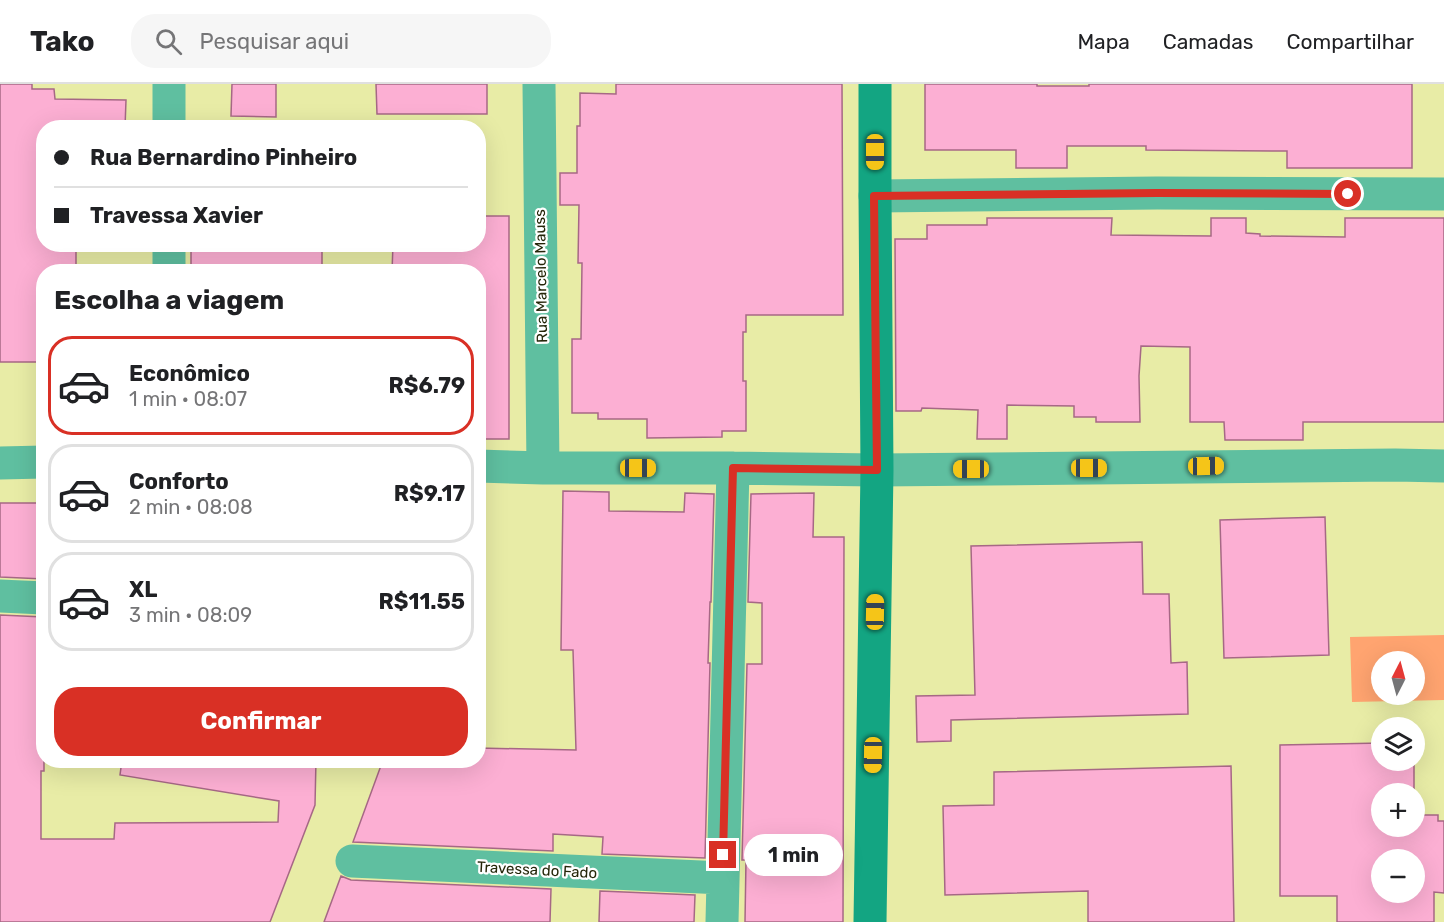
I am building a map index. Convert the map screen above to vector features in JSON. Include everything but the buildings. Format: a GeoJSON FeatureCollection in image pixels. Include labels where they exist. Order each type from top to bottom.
{"type":"FeatureCollection","features":[{"type":"Feature","properties":{"kind":"street"},"geometry":{"type":"LineString","coordinates":[[169,84],[169,120]]}},
{"type":"Feature","properties":{"kind":"street","name":"Rua Marcelo Mauss"},"geometry":{"type":"LineString","coordinates":[[539,84],[543,468]]}},
{"type":"Feature","properties":{"kind":"street"},"geometry":{"type":"LineString","coordinates":[[870,922],[877,470],[875,84]]}},
{"type":"Feature","properties":{"kind":"street"},"geometry":{"type":"LineString","coordinates":[[874,196],[1157,193],[1444,194]]}},
{"type":"Feature","properties":{"kind":"street"},"geometry":{"type":"LineString","coordinates":[[0,463],[36,462]]}},
{"type":"Feature","properties":{"kind":"street"},"geometry":{"type":"LineString","coordinates":[[486,466],[877,470],[1444,466]]}},
{"type":"Feature","properties":{"kind":"street"},"geometry":{"type":"LineString","coordinates":[[722,922],[733,468]]}},
{"type":"Feature","properties":{"kind":"street"},"geometry":{"type":"LineString","coordinates":[[0,596],[36,598]]}},
{"type":"Feature","properties":{"kind":"street","name":"Travessa do Fado"},"geometry":{"type":"LineString","coordinates":[[352,861],[723,878]]}},
{"type":"Feature","properties":{"kind":"shaded area"},"geometry":{"type":"Polygon","coordinates":[[[1444,635],[1444,700],[1425,700],[1425,651],[1371,651],[1371,702],[1352,702],[1350,637],[1444,635]]]}},
{"type":"Feature","properties":{"kind":"route"},"geometry":{"type":"LineString","coordinates":[[723,855],[733,468],[877,470],[874,196],[1157,193],[1348,194]]}}]}
